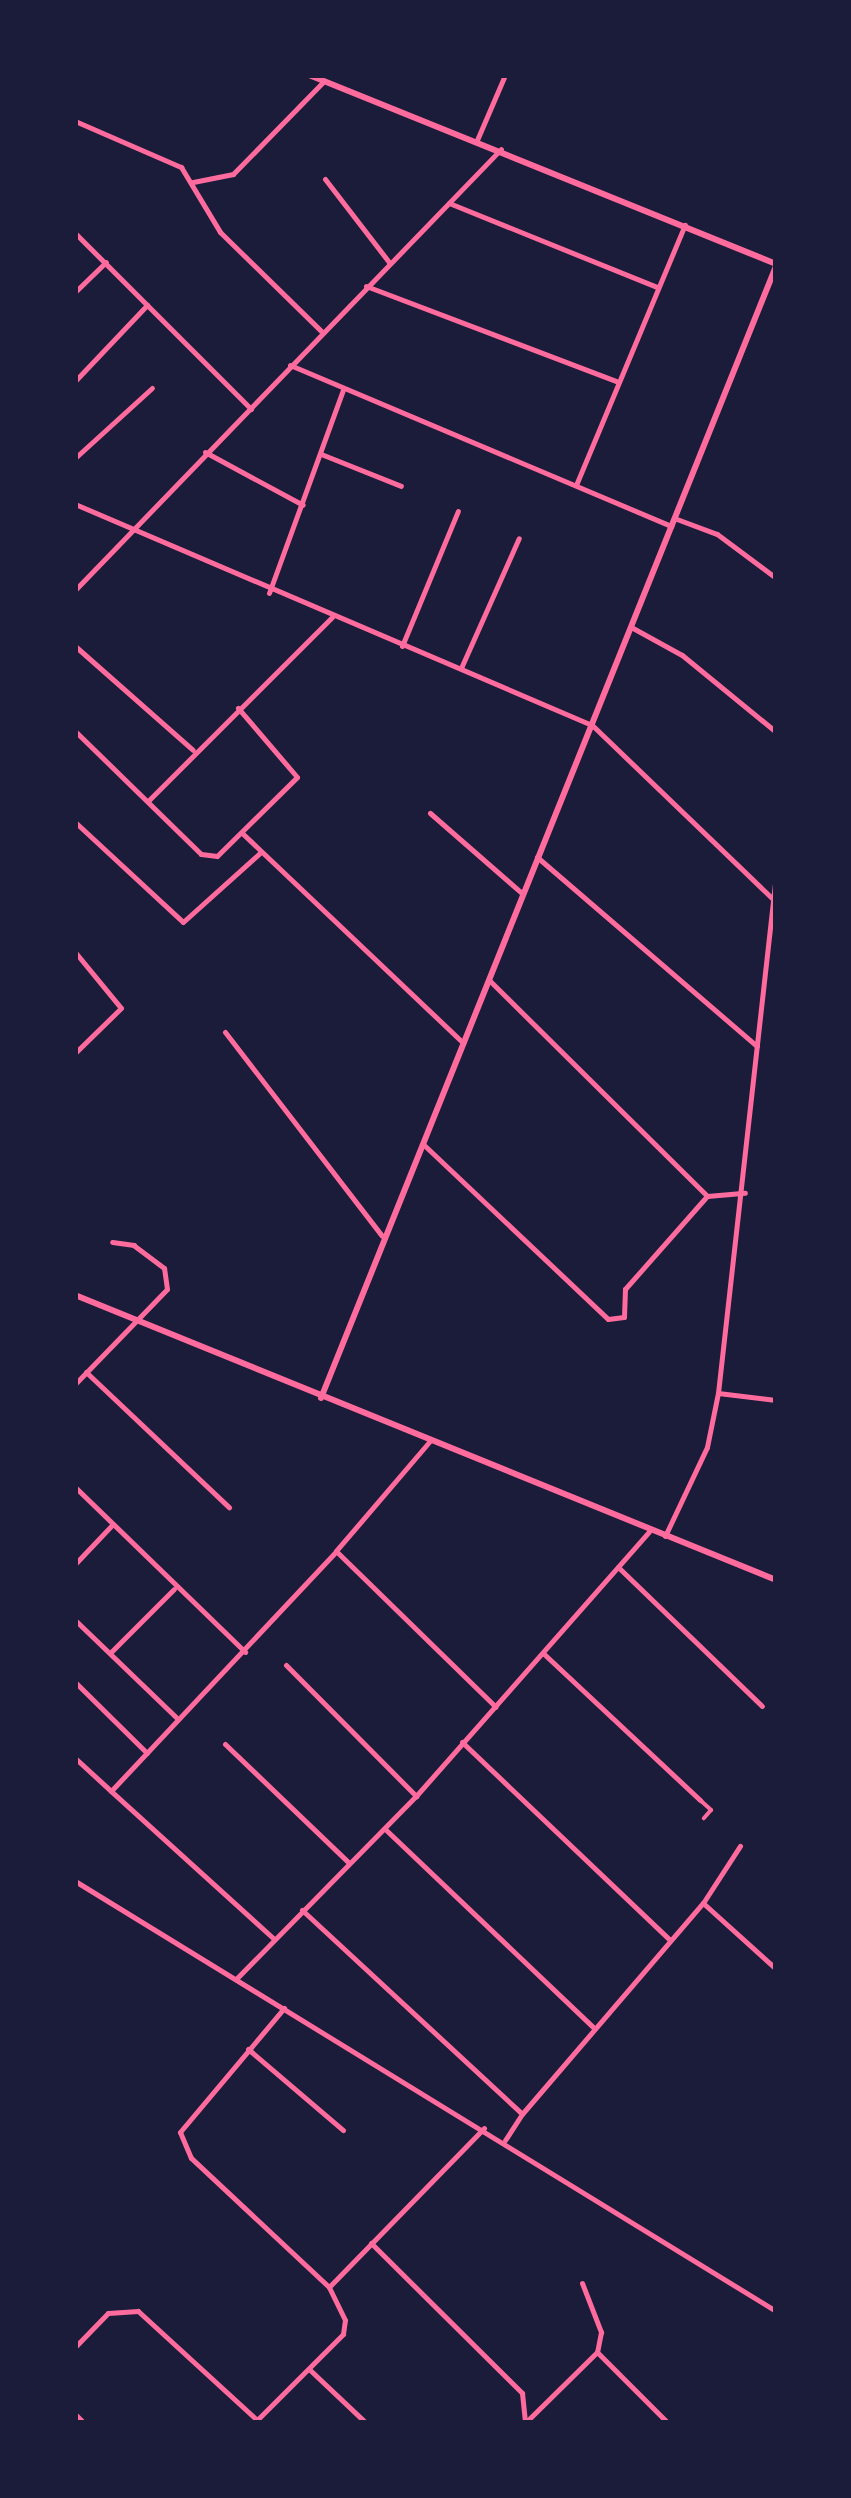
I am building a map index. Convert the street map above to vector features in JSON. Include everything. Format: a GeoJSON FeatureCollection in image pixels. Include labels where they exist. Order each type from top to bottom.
{"type":"FeatureCollection","features":[{"type":"Feature","properties":{"kind":"street"},"geometry":{"type":"LineString","coordinates":[[309,75],[686,224],[776,265],[424,1144],[382,1236],[321,1398]]}},
{"type":"Feature","properties":{"kind":"street"},"geometry":{"type":"LineString","coordinates":[[477,140],[505,75]]}},
{"type":"Feature","properties":{"kind":"street"},"geometry":{"type":"LineString","coordinates":[[193,182],[234,174],[324,81]]}},
{"type":"Feature","properties":{"kind":"street"},"geometry":{"type":"LineString","coordinates":[[75,120],[147,146],[193,182],[220,232],[321,331]]}},
{"type":"Feature","properties":{"kind":"street"},"geometry":{"type":"LineString","coordinates":[[75,590],[126,532],[501,149]]}},
{"type":"Feature","properties":{"kind":"street"},"geometry":{"type":"LineString","coordinates":[[325,179],[390,262]]}},
{"type":"Feature","properties":{"kind":"street"},"geometry":{"type":"LineString","coordinates":[[448,204],[657,287]]}},
{"type":"Feature","properties":{"kind":"street"},"geometry":{"type":"LineString","coordinates":[[576,485],[686,224]]}},
{"type":"Feature","properties":{"kind":"street"},"geometry":{"type":"LineString","coordinates":[[75,233],[251,408]]}},
{"type":"Feature","properties":{"kind":"street"},"geometry":{"type":"LineString","coordinates":[[75,292],[106,262]]}},
{"type":"Feature","properties":{"kind":"street"},"geometry":{"type":"LineString","coordinates":[[366,286],[617,381]]}},
{"type":"Feature","properties":{"kind":"street"},"geometry":{"type":"LineString","coordinates":[[75,381],[146,305]]}},
{"type":"Feature","properties":{"kind":"street"},"geometry":{"type":"LineString","coordinates":[[290,364],[342,390],[576,485],[673,522],[717,534],[776,578]]}},
{"type":"Feature","properties":{"kind":"street"},"geometry":{"type":"LineString","coordinates":[[75,458],[152,388]]}},
{"type":"Feature","properties":{"kind":"street"},"geometry":{"type":"LineString","coordinates":[[269,593],[342,390]]}},
{"type":"Feature","properties":{"kind":"street"},"geometry":{"type":"LineString","coordinates":[[205,452],[303,505]]}},
{"type":"Feature","properties":{"kind":"street"},"geometry":{"type":"LineString","coordinates":[[321,454],[401,486]]}},
{"type":"Feature","properties":{"kind":"street"},"geometry":{"type":"LineString","coordinates":[[75,504],[126,532],[592,725],[773,900]]}},
{"type":"Feature","properties":{"kind":"street"},"geometry":{"type":"LineString","coordinates":[[402,646],[458,511]]}},
{"type":"Feature","properties":{"kind":"street"},"geometry":{"type":"LineString","coordinates":[[461,668],[519,538]]}},
{"type":"Feature","properties":{"kind":"street"},"geometry":{"type":"LineString","coordinates":[[148,801],[332,617]]}},
{"type":"Feature","properties":{"kind":"street"},"geometry":{"type":"LineString","coordinates":[[631,626],[682,654],[776,732]]}},
{"type":"Feature","properties":{"kind":"street"},"geometry":{"type":"LineString","coordinates":[[75,646],[194,751]]}},
{"type":"Feature","properties":{"kind":"street"},"geometry":{"type":"LineString","coordinates":[[75,731],[201,854],[217,856],[297,777],[238,708]]}},
{"type":"Feature","properties":{"kind":"street"},"geometry":{"type":"LineString","coordinates":[[430,814],[523,894]]}},
{"type":"Feature","properties":{"kind":"street"},"geometry":{"type":"LineString","coordinates":[[75,822],[183,922],[260,852]]}},
{"type":"Feature","properties":{"kind":"street"},"geometry":{"type":"LineString","coordinates":[[242,833],[463,1043]]}},
{"type":"Feature","properties":{"kind":"street"},"geometry":{"type":"LineString","coordinates":[[538,856],[757,1046]]}},
{"type":"Feature","properties":{"kind":"street"},"geometry":{"type":"LineString","coordinates":[[665,1536],[707,1446],[718,1394],[745,1193],[776,874]]}},
{"type":"Feature","properties":{"kind":"street"},"geometry":{"type":"LineString","coordinates":[[75,952],[121,1008],[75,1053]]}},
{"type":"Feature","properties":{"kind":"street"},"geometry":{"type":"LineString","coordinates":[[488,980],[707,1196]]}},
{"type":"Feature","properties":{"kind":"street"},"geometry":{"type":"LineString","coordinates":[[225,1032],[382,1236]]}},
{"type":"Feature","properties":{"kind":"street"},"geometry":{"type":"LineString","coordinates":[[424,1144],[608,1319],[624,1317],[624,1289],[707,1196],[745,1193]]}},
{"type":"Feature","properties":{"kind":"street"},"geometry":{"type":"LineString","coordinates":[[75,1384],[167,1289],[164,1268],[134,1245],[112,1242]]}},
{"type":"Feature","properties":{"kind":"street"},"geometry":{"type":"LineString","coordinates":[[75,1295],[776,1580]]}},
{"type":"Feature","properties":{"kind":"street"},"geometry":{"type":"LineString","coordinates":[[86,1372],[229,1507]]}},
{"type":"Feature","properties":{"kind":"street"},"geometry":{"type":"LineString","coordinates":[[718,1394],[776,1400]]}},
{"type":"Feature","properties":{"kind":"street"},"geometry":{"type":"LineString","coordinates":[[111,1791],[177,1718],[245,1652],[430,1442]]}},
{"type":"Feature","properties":{"kind":"street"},"geometry":{"type":"LineString","coordinates":[[75,1487],[174,1589],[245,1652]]}},
{"type":"Feature","properties":{"kind":"street"},"geometry":{"type":"LineString","coordinates":[[75,1564],[112,1524]]}},
{"type":"Feature","properties":{"kind":"street"},"geometry":{"type":"LineString","coordinates":[[236,1979],[416,1796],[650,1532]]}},
{"type":"Feature","properties":{"kind":"street"},"geometry":{"type":"LineString","coordinates":[[336,1552],[496,1707]]}},
{"type":"Feature","properties":{"kind":"street"},"geometry":{"type":"LineString","coordinates":[[618,1567],[762,1706]]}},
{"type":"Feature","properties":{"kind":"street"},"geometry":{"type":"LineString","coordinates":[[112,1652],[174,1589]]}},
{"type":"Feature","properties":{"kind":"street"},"geometry":{"type":"LineString","coordinates":[[75,1620],[177,1718]]}},
{"type":"Feature","properties":{"kind":"street"},"geometry":{"type":"LineString","coordinates":[[544,1654],[711,1810],[704,1818]]}},
{"type":"Feature","properties":{"kind":"street"},"geometry":{"type":"LineString","coordinates":[[286,1665],[416,1796]]}},
{"type":"Feature","properties":{"kind":"street"},"geometry":{"type":"LineString","coordinates":[[75,1682],[147,1753]]}},
{"type":"Feature","properties":{"kind":"street"},"geometry":{"type":"LineString","coordinates":[[462,1742],[671,1940]]}},
{"type":"Feature","properties":{"kind":"street"},"geometry":{"type":"LineString","coordinates":[[225,1744],[348,1862]]}},
{"type":"Feature","properties":{"kind":"street"},"geometry":{"type":"LineString","coordinates":[[75,1758],[273,1938]]}},
{"type":"Feature","properties":{"kind":"street"},"geometry":{"type":"LineString","coordinates":[[384,1829],[593,2027]]}},
{"type":"Feature","properties":{"kind":"street"},"geometry":{"type":"LineString","coordinates":[[504,2140],[593,2027],[703,1903],[740,1846]]}},
{"type":"Feature","properties":{"kind":"street"},"geometry":{"type":"LineString","coordinates":[[75,1881],[504,2140],[776,2311]]}},
{"type":"Feature","properties":{"kind":"street"},"geometry":{"type":"LineString","coordinates":[[703,1903],[776,1969]]}},
{"type":"Feature","properties":{"kind":"street"},"geometry":{"type":"LineString","coordinates":[[302,1910],[522,2114]]}},
{"type":"Feature","properties":{"kind":"street"},"geometry":{"type":"LineString","coordinates":[[75,2347],[108,2313],[138,2311],[256,2422],[343,2334],[329,2287],[182,2142],[184,2123],[284,2008]]}},
{"type":"Feature","properties":{"kind":"street"},"geometry":{"type":"LineString","coordinates":[[248,2050],[343,2130]]}},
{"type":"Feature","properties":{"kind":"street"},"geometry":{"type":"LineString","coordinates":[[329,2287],[484,2128]]}},
{"type":"Feature","properties":{"kind":"street"},"geometry":{"type":"LineString","coordinates":[[371,2243],[522,2393],[525,2423],[597,2352],[602,2332],[582,2283]]}},
{"type":"Feature","properties":{"kind":"street"},"geometry":{"type":"LineString","coordinates":[[597,2352],[668,2423]]}},
{"type":"Feature","properties":{"kind":"street"},"geometry":{"type":"LineString","coordinates":[[310,2370],[366,2423]]}},
{"type":"Feature","properties":{"kind":"street"},"geometry":{"type":"LineString","coordinates":[[75,2414],[84,2423]]}}]}
